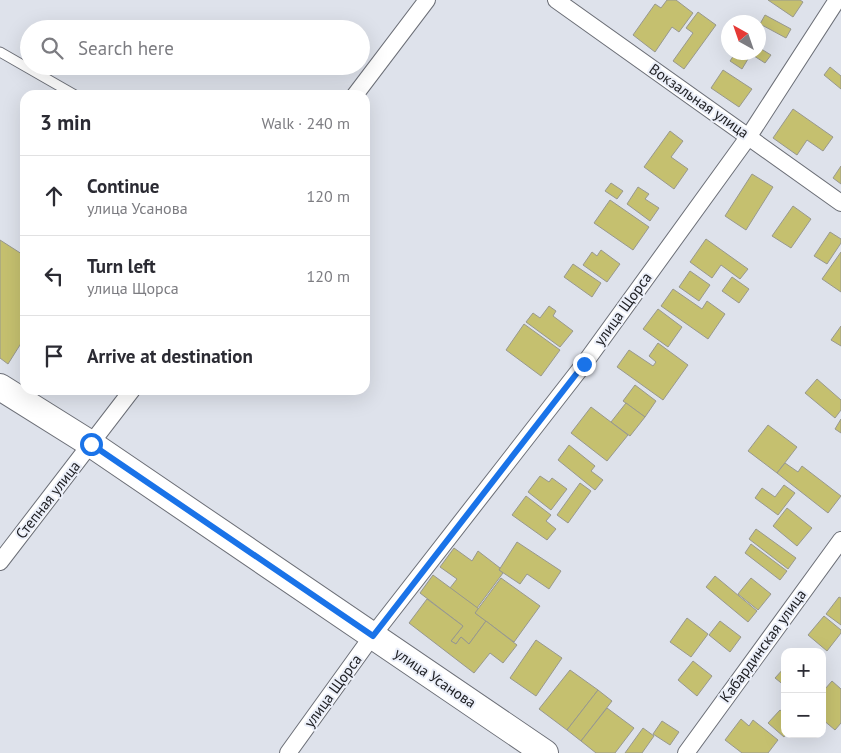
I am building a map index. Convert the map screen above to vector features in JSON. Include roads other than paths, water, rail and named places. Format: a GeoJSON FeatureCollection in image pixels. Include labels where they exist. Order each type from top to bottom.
{"type":"FeatureCollection","features":[{"type":"Feature","properties":{"kind":"main road","name":"улица Усанова"},"geometry":{"type":"LineString","coordinates":[[0,387],[91,444],[545,753]]}},
{"type":"Feature","properties":{"kind":"street"},"geometry":{"type":"LineString","coordinates":[[359,90],[427,0]]}},
{"type":"Feature","properties":{"kind":"street","name":"Вокзальная улица"},"geometry":{"type":"LineString","coordinates":[[556,0],[841,203]]}},
{"type":"Feature","properties":{"kind":"street","name":"улица Щорса"},"geometry":{"type":"LineString","coordinates":[[288,753],[373,636],[584,364],[749,136],[837,0]]}},
{"type":"Feature","properties":{"kind":"street","name":"Степная улица"},"geometry":{"type":"LineString","coordinates":[[0,562],[128,395]]}},
{"type":"Feature","properties":{"kind":"street","name":"Кабардинская улица"},"geometry":{"type":"LineString","coordinates":[[686,753],[841,540]]}},
{"type":"Feature","properties":{"kind":"lane"},"geometry":{"type":"LineString","coordinates":[[0,52],[20,63]]}},
{"type":"Feature","properties":{"kind":"lane"},"geometry":{"type":"LineString","coordinates":[[40,75],[66,90]]}}]}
